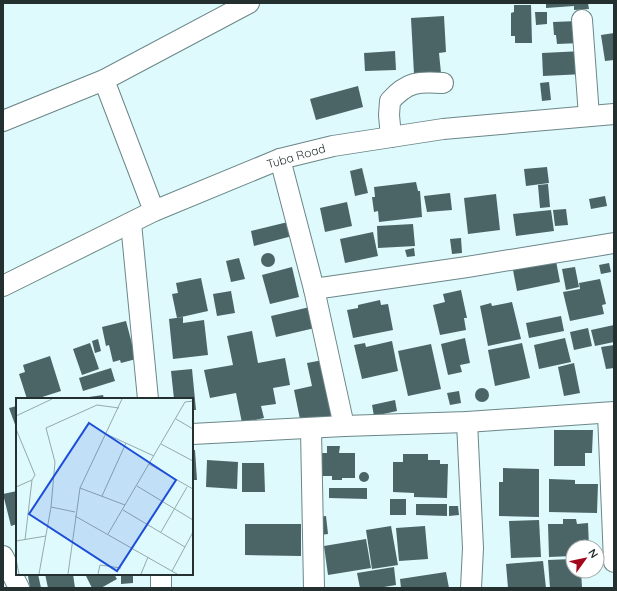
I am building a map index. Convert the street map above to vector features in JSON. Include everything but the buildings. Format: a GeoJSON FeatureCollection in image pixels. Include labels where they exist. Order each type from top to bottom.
{"type":"FeatureCollection","features":[{"type":"Feature","properties":{"kind":"street"},"geometry":{"type":"LineString","coordinates":[[3,121],[104,80],[249,3]]}},
{"type":"Feature","properties":{"kind":"street"},"geometry":{"type":"LineString","coordinates":[[582,20],[589,116]]}},
{"type":"Feature","properties":{"kind":"street"},"geometry":{"type":"LineString","coordinates":[[104,80],[154,211]]}},
{"type":"Feature","properties":{"kind":"street"},"geometry":{"type":"LineString","coordinates":[[391,137],[389,115],[390,101],[397,92],[410,84],[426,82],[443,83]]}},
{"type":"Feature","properties":{"kind":"street","name":"Tuba Road"},"geometry":{"type":"LineString","coordinates":[[3,286],[154,211],[280,159],[333,146],[443,129],[614,114]]}},
{"type":"Feature","properties":{"kind":"street"},"geometry":{"type":"LineString","coordinates":[[280,159],[314,289],[344,426]]}},
{"type":"Feature","properties":{"kind":"street"},"geometry":{"type":"LineString","coordinates":[[131,223],[148,398]]}},
{"type":"Feature","properties":{"kind":"street"},"geometry":{"type":"LineString","coordinates":[[314,289],[459,268],[614,243]]}},
{"type":"Feature","properties":{"kind":"street"},"geometry":{"type":"LineString","coordinates":[[193,434],[310,429],[344,426],[467,422],[611,413],[614,562]]}},
{"type":"Feature","properties":{"kind":"street"},"geometry":{"type":"LineString","coordinates":[[467,422],[473,548],[471,588]]}},
{"type":"Feature","properties":{"kind":"street"},"geometry":{"type":"LineString","coordinates":[[310,429],[314,588]]}},
{"type":"Feature","properties":{"kind":"street"},"geometry":{"type":"LineString","coordinates":[[3,556],[19,588]]}},
{"type":"Feature","properties":{"kind":"street"},"geometry":{"type":"LineString","coordinates":[[161,575],[161,588]]}}]}
